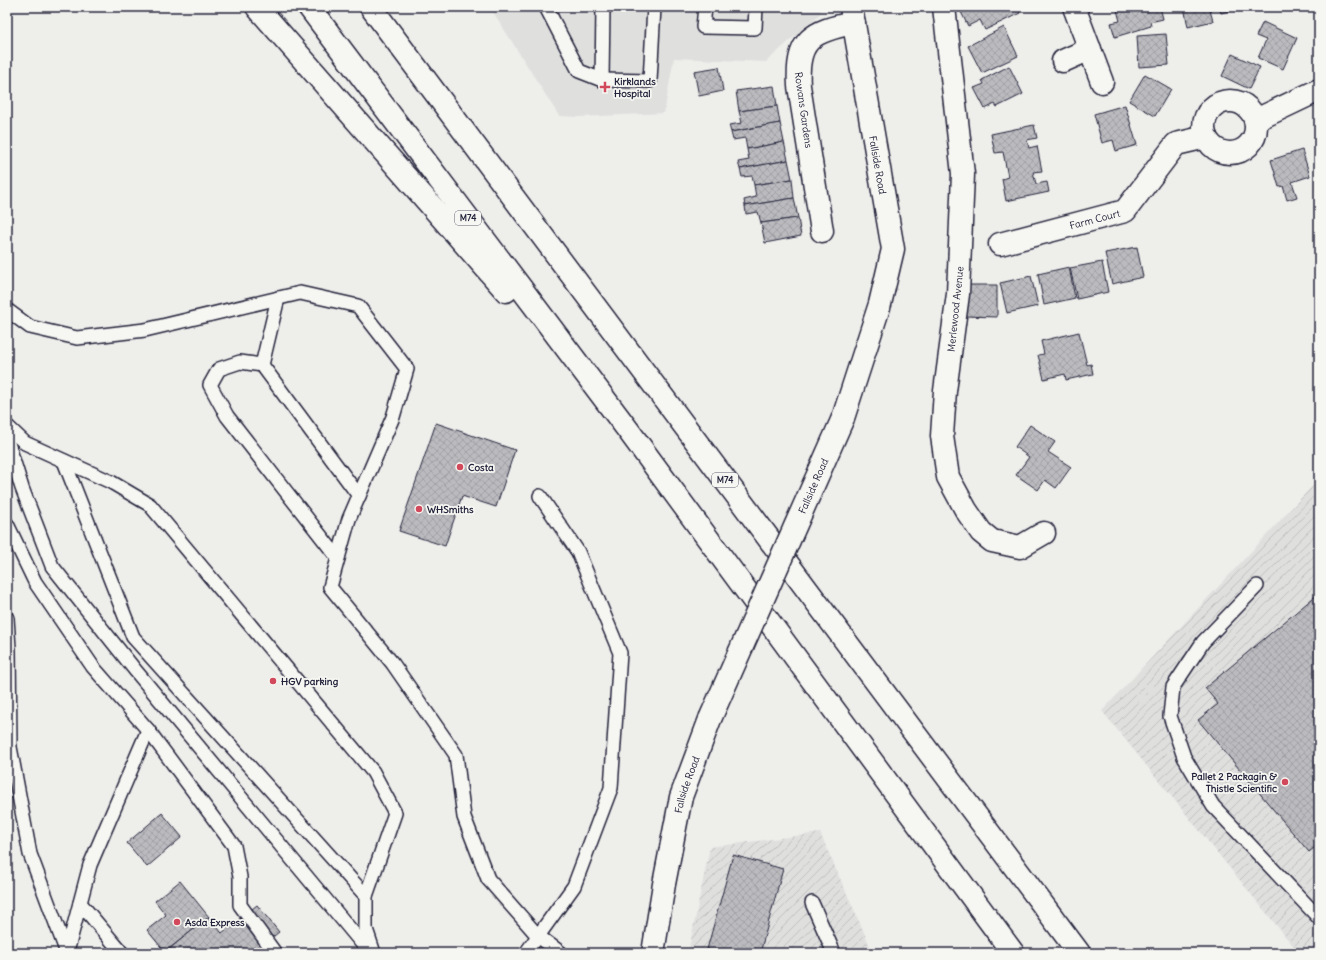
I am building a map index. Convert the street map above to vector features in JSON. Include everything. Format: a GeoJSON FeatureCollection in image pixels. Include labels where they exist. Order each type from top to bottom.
{"type":"FeatureCollection","features":[{"type":"Feature","properties":{"kind":"main road"},"geometry":{"type":"LineString","coordinates":[[257,7],[628,430]]}},
{"type":"Feature","properties":{"kind":"main road","name":"M74"},"geometry":{"type":"LineString","coordinates":[[309,7],[628,430],[1013,953]]}},
{"type":"Feature","properties":{"kind":"main road","name":"M74"},"geometry":{"type":"LineString","coordinates":[[371,7],[1079,953]]}},
{"type":"Feature","properties":{"kind":"main road","name":"Merlewood Avenue"},"geometry":{"type":"LineString","coordinates":[[944,7],[963,174],[958,294],[945,391],[942,436],[948,477],[966,510],[981,532],[992,541],[1020,547],[1044,533]]}},
{"type":"Feature","properties":{"kind":"main road"},"geometry":{"type":"LineString","coordinates":[[1074,7],[1102,82]]}},
{"type":"Feature","properties":{"kind":"main road","name":"Rowans Gardens"},"geometry":{"type":"LineString","coordinates":[[822,231],[797,66],[802,48],[815,35],[853,15]]}},
{"type":"Feature","properties":{"kind":"main road","name":"Fallside Road"},"geometry":{"type":"LineString","coordinates":[[653,953],[664,884],[681,797],[710,719],[843,418],[880,304],[893,249],[853,15]]}},
{"type":"Feature","properties":{"kind":"main road"},"geometry":{"type":"LineString","coordinates":[[1063,61],[1090,49]]}},
{"type":"Feature","properties":{"kind":"main road"},"geometry":{"type":"LineString","coordinates":[[1256,120],[1319,90]]}},
{"type":"Feature","properties":{"kind":"main road"},"geometry":{"type":"LineString","coordinates":[[1230,100],[1239,102],[1246,106],[1256,120],[1257,129],[1250,144],[1234,153],[1226,153],[1217,150],[1210,144],[1206,137],[1204,120],[1211,109],[1222,102],[1230,100]]}},
{"type":"Feature","properties":{"kind":"main road","name":"Farm Court"},"geometry":{"type":"LineString","coordinates":[[1000,244],[1125,211],[1176,144],[1206,137]]}},
{"type":"Feature","properties":{"kind":"lane"},"geometry":{"type":"LineString","coordinates":[[546,7],[579,71],[602,80],[650,81],[654,7]]}},
{"type":"Feature","properties":{"kind":"lane"},"geometry":{"type":"LineString","coordinates":[[602,80],[603,7]]}},
{"type":"Feature","properties":{"kind":"lane"},"geometry":{"type":"LineString","coordinates":[[705,7],[704,27],[755,28],[756,7]]}},
{"type":"Feature","properties":{"kind":"lane"},"geometry":{"type":"LineString","coordinates":[[7,310],[30,327],[77,338],[145,330],[300,293],[358,306],[407,369],[393,417],[349,519],[330,586],[393,664],[456,755],[464,818],[488,879],[538,936],[562,953]]}},
{"type":"Feature","properties":{"kind":"lane"},"geometry":{"type":"LineString","coordinates":[[262,365],[278,298]]}},
{"type":"Feature","properties":{"kind":"lane"},"geometry":{"type":"LineString","coordinates":[[338,558],[227,416],[210,384],[219,369],[240,362],[262,365],[359,496]]}},
{"type":"Feature","properties":{"kind":"lane"},"geometry":{"type":"LineString","coordinates":[[7,426],[25,443],[111,482],[150,505],[374,772],[395,813],[366,896],[366,929],[374,953]]}},
{"type":"Feature","properties":{"kind":"lane"},"geometry":{"type":"LineString","coordinates":[[7,440],[22,488],[52,566],[135,670],[370,953]]}},
{"type":"Feature","properties":{"kind":"lane"},"geometry":{"type":"LineString","coordinates":[[64,461],[133,637],[366,896]]}},
{"type":"Feature","properties":{"kind":"lane"},"geometry":{"type":"LineString","coordinates":[[526,953],[574,886],[611,788],[620,653],[578,552],[540,496]]}},
{"type":"Feature","properties":{"kind":"lane"},"geometry":{"type":"LineString","coordinates":[[7,524],[40,589],[93,667],[148,730],[234,846],[240,877],[240,905],[275,953]]}},
{"type":"Feature","properties":{"kind":"lane"},"geometry":{"type":"LineString","coordinates":[[1256,586],[1203,642],[1173,687],[1170,716],[1184,757],[1213,806],[1319,918]]}},
{"type":"Feature","properties":{"kind":"lane"},"geometry":{"type":"LineString","coordinates":[[7,618],[9,648],[10,747],[30,854],[67,953]]}},
{"type":"Feature","properties":{"kind":"lane"},"geometry":{"type":"LineString","coordinates":[[67,953],[90,865],[148,730]]}},
{"type":"Feature","properties":{"kind":"lane"},"geometry":{"type":"LineString","coordinates":[[80,903],[122,953]]}},
{"type":"Feature","properties":{"kind":"lane"},"geometry":{"type":"LineString","coordinates":[[812,903],[834,953]]}},
{"type":"Feature","properties":{"kind":"shaded area","name":"Kirklands Hospital"},"geometry":{"type":"Polygon","coordinates":[[[490,7],[820,7],[821,13],[766,62],[674,58],[664,113],[579,117],[559,116],[490,7]]]}},
{"type":"Feature","properties":{"kind":"shaded area"},"geometry":{"type":"Polygon","coordinates":[[[1319,479],[1319,953],[1299,953],[1102,711],[1319,479]]]}},
{"type":"Feature","properties":{"kind":"shaded area"},"geometry":{"type":"Polygon","coordinates":[[[820,833],[873,953],[688,953],[710,847],[820,833]]]}},
{"type":"Feature","properties":{"kind":"building"},"geometry":{"type":"Polygon","coordinates":[[[973,7],[1017,7],[1020,13],[985,30],[980,20],[968,26],[961,12],[973,7]]]}},
{"type":"Feature","properties":{"kind":"building"},"geometry":{"type":"Polygon","coordinates":[[[1130,7],[1160,7],[1163,19],[1150,22],[1151,26],[1115,37],[1111,23],[1120,21],[1117,10],[1130,7]]]}},
{"type":"Feature","properties":{"kind":"building"},"geometry":{"type":"Polygon","coordinates":[[[1184,7],[1209,7],[1213,21],[1188,27],[1184,7]]]}},
{"type":"Feature","properties":{"kind":"building"},"geometry":{"type":"Polygon","coordinates":[[[1219,7],[1231,7],[1232,10],[1221,13],[1219,7]]]}},
{"type":"Feature","properties":{"kind":"building"},"geometry":{"type":"Polygon","coordinates":[[[1263,22],[1297,38],[1283,69],[1258,58],[1266,40],[1256,36],[1263,22]]]}},
{"type":"Feature","properties":{"kind":"building"},"geometry":{"type":"Polygon","coordinates":[[[1004,27],[1018,56],[982,73],[968,46],[1004,27]]]}},
{"type":"Feature","properties":{"kind":"building"},"geometry":{"type":"Polygon","coordinates":[[[1166,34],[1169,65],[1139,67],[1137,36],[1166,34]]]}},
{"type":"Feature","properties":{"kind":"building"},"geometry":{"type":"Polygon","coordinates":[[[1232,54],[1260,67],[1249,89],[1222,76],[1232,54]]]}},
{"type":"Feature","properties":{"kind":"building"},"geometry":{"type":"Polygon","coordinates":[[[1009,66],[1023,94],[997,107],[995,104],[985,109],[974,88],[984,84],[982,80],[1009,66]]]}},
{"type":"Feature","properties":{"kind":"building"},"geometry":{"type":"Polygon","coordinates":[[[719,67],[723,91],[699,96],[694,71],[719,67]]]}},
{"type":"Feature","properties":{"kind":"building"},"geometry":{"type":"Polygon","coordinates":[[[1145,74],[1171,89],[1155,116],[1129,101],[1145,74]]]}},
{"type":"Feature","properties":{"kind":"building"},"geometry":{"type":"Polygon","coordinates":[[[774,86],[777,106],[739,111],[736,91],[774,86]]]}},
{"type":"Feature","properties":{"kind":"building"},"geometry":{"type":"Polygon","coordinates":[[[1125,105],[1137,145],[1116,151],[1113,140],[1102,143],[1094,114],[1125,105]]]}},
{"type":"Feature","properties":{"kind":"building"},"geometry":{"type":"Polygon","coordinates":[[[777,106],[780,123],[731,132],[729,125],[742,123],[739,111],[777,106]]]}},
{"type":"Feature","properties":{"kind":"building"},"geometry":{"type":"Polygon","coordinates":[[[780,123],[784,142],[747,149],[745,138],[733,140],[731,132],[780,123]]]}},
{"type":"Feature","properties":{"kind":"building"},"geometry":{"type":"Polygon","coordinates":[[[1034,125],[1037,138],[1027,140],[1029,148],[1037,146],[1042,171],[1033,172],[1036,184],[1047,182],[1049,192],[1006,201],[1002,179],[1008,177],[1003,152],[995,153],[991,134],[1034,125]]]}},
{"type":"Feature","properties":{"kind":"building"},"geometry":{"type":"Polygon","coordinates":[[[784,142],[788,160],[740,169],[738,162],[749,160],[747,149],[784,142]]]}},
{"type":"Feature","properties":{"kind":"building"},"geometry":{"type":"Polygon","coordinates":[[[1302,150],[1310,176],[1292,182],[1297,197],[1287,200],[1283,186],[1279,187],[1271,160],[1302,150]]]}},
{"type":"Feature","properties":{"kind":"building"},"geometry":{"type":"Polygon","coordinates":[[[788,160],[792,179],[754,185],[752,176],[742,177],[740,169],[788,160]]]}},
{"type":"Feature","properties":{"kind":"building"},"geometry":{"type":"Polygon","coordinates":[[[792,179],[794,198],[745,206],[744,200],[756,197],[754,185],[792,179]]]}},
{"type":"Feature","properties":{"kind":"building"},"geometry":{"type":"Polygon","coordinates":[[[794,198],[798,218],[761,223],[758,212],[746,214],[745,206],[794,198]]]}},
{"type":"Feature","properties":{"kind":"building"},"geometry":{"type":"Polygon","coordinates":[[[798,218],[801,236],[765,243],[761,223],[798,218]]]}},
{"type":"Feature","properties":{"kind":"building"},"geometry":{"type":"Polygon","coordinates":[[[1137,247],[1143,277],[1112,284],[1105,253],[1137,247]]]}},
{"type":"Feature","properties":{"kind":"building"},"geometry":{"type":"Polygon","coordinates":[[[1102,262],[1108,292],[1077,299],[1070,268],[1102,262]]]}},
{"type":"Feature","properties":{"kind":"building"},"geometry":{"type":"Polygon","coordinates":[[[1069,267],[1075,298],[1044,305],[1038,274],[1069,267]]]}},
{"type":"Feature","properties":{"kind":"building"},"geometry":{"type":"Polygon","coordinates":[[[1031,276],[1038,306],[1007,313],[1000,283],[1031,276]]]}},
{"type":"Feature","properties":{"kind":"building"},"geometry":{"type":"Polygon","coordinates":[[[965,285],[997,285],[997,317],[965,316],[965,285]]]}},
{"type":"Feature","properties":{"kind":"building"},"geometry":{"type":"Polygon","coordinates":[[[1079,332],[1087,365],[1091,364],[1093,374],[1066,380],[1065,374],[1044,379],[1038,355],[1044,354],[1041,341],[1079,332]]]}},
{"type":"Feature","properties":{"kind":"building"},"geometry":{"type":"Polygon","coordinates":[[[436,423],[515,450],[496,507],[462,496],[445,546],[399,531],[436,423]]]}},
{"type":"Feature","properties":{"kind":"building"},"geometry":{"type":"Polygon","coordinates":[[[1030,425],[1055,442],[1048,452],[1071,467],[1056,488],[1045,480],[1038,490],[1016,475],[1029,457],[1015,447],[1030,425]]]}},
{"type":"Feature","properties":{"kind":"building","name":"Pallet 2 Packagin & Thistle Scientific"},"geometry":{"type":"Polygon","coordinates":[[[1319,593],[1319,844],[1309,852],[1198,720],[1218,704],[1205,688],[1319,593]]]}},
{"type":"Feature","properties":{"kind":"building"},"geometry":{"type":"Polygon","coordinates":[[[162,813],[182,837],[147,867],[127,843],[162,813]]]}},
{"type":"Feature","properties":{"kind":"building"},"geometry":{"type":"Polygon","coordinates":[[[733,855],[783,869],[760,953],[706,953],[733,855]]]}},
{"type":"Feature","properties":{"kind":"building"},"geometry":{"type":"Polygon","coordinates":[[[180,881],[209,917],[165,952],[147,930],[166,915],[155,901],[180,881]]]}},
{"type":"Feature","properties":{"kind":"building"},"geometry":{"type":"Polygon","coordinates":[[[257,905],[279,932],[253,953],[164,953],[209,917],[222,933],[257,905]]]}},
{"type":"Feature","properties":{"kind":"place","name":"Kirklands Hospital"},"geometry":{"type":"Point","coordinates":[605,87]}},
{"type":"Feature","properties":{"kind":"place","name":"Costa"},"geometry":{"type":"Point","coordinates":[460,467]}},
{"type":"Feature","properties":{"kind":"place","name":"WHSmiths"},"geometry":{"type":"Point","coordinates":[419,509]}},
{"type":"Feature","properties":{"kind":"place","name":"HGV parking"},"geometry":{"type":"Point","coordinates":[273,681]}},
{"type":"Feature","properties":{"kind":"place","name":"Pallet 2 Packagin & Thistle Scientific"},"geometry":{"type":"Point","coordinates":[1285,782]}},
{"type":"Feature","properties":{"kind":"place","name":"Asda Express"},"geometry":{"type":"Point","coordinates":[177,922]}}]}
